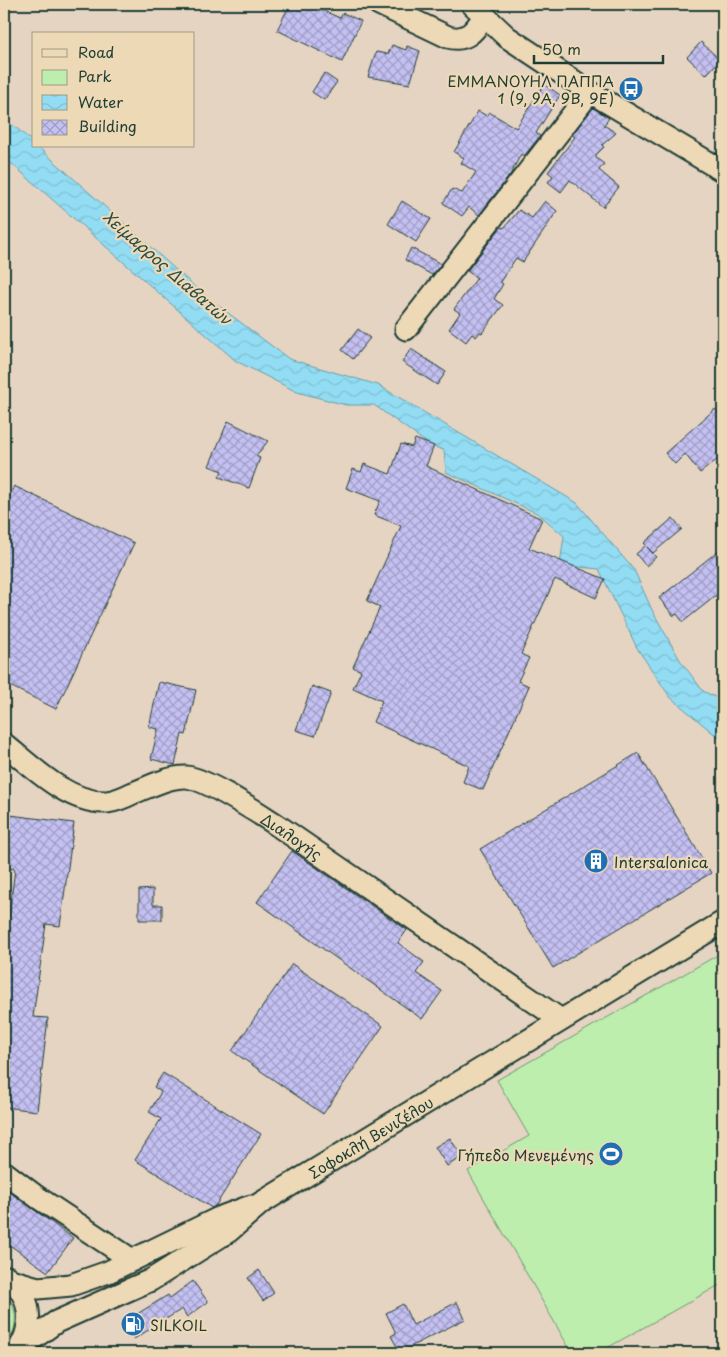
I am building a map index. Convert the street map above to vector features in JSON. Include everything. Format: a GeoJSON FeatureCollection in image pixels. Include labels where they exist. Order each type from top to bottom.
{"type":"FeatureCollection","features":[{"type":"Feature","properties":{"kind":"street"},"geometry":{"type":"LineString","coordinates":[[380,4],[455,39],[462,38],[475,30],[478,10]]}},
{"type":"Feature","properties":{"kind":"street"},"geometry":{"type":"LineString","coordinates":[[478,10],[507,37],[590,92],[723,171]]}},
{"type":"Feature","properties":{"kind":"street"},"geometry":{"type":"LineString","coordinates":[[406,329],[590,92]]}},
{"type":"Feature","properties":{"kind":"street","name":"Διαλογής"},"geometry":{"type":"LineString","coordinates":[[4,744],[67,792],[88,800],[106,802],[116,800],[180,777],[188,777],[204,783],[248,806],[274,823],[561,1020]]}},
{"type":"Feature","properties":{"kind":"street","name":"Σοφοκλή Βενιζέλου"},"geometry":{"type":"LineString","coordinates":[[18,1351],[56,1322],[151,1280],[229,1231],[261,1203],[723,922]]}},
{"type":"Feature","properties":{"kind":"street"},"geometry":{"type":"LineString","coordinates":[[4,1172],[37,1197],[132,1260]]}},
{"type":"Feature","properties":{"kind":"street"},"geometry":{"type":"LineString","coordinates":[[9,1278],[38,1288],[71,1285],[108,1272],[221,1217],[261,1203]]}},
{"type":"Feature","properties":{"kind":"street"},"geometry":{"type":"LineString","coordinates":[[9,1278],[24,1296],[29,1314],[28,1332],[18,1351]]}},
{"type":"Feature","properties":{"kind":"green space","name":"Γήπεδο Μενεμένης"},"geometry":{"type":"Polygon","coordinates":[[[723,952],[723,1283],[598,1353],[572,1353],[468,1171],[529,1136],[497,1080],[723,952]]]}},
{"type":"Feature","properties":{"kind":"green space"},"geometry":{"type":"Polygon","coordinates":[[[4,1291],[15,1312],[15,1326],[4,1347],[4,1291]]]}},
{"type":"Feature","properties":{"kind":"water","name":"Χείμαρρος Διαβατών"},"geometry":{"type":"Polygon","coordinates":[[[4,122],[14,126],[32,141],[32,148],[39,148],[203,294],[289,359],[378,385],[577,503],[634,570],[652,610],[680,660],[703,691],[723,701],[723,739],[713,733],[670,697],[637,648],[599,569],[560,565],[564,536],[539,514],[446,472],[444,450],[431,446],[374,405],[346,405],[297,392],[236,361],[4,157],[4,122]]]}},
{"type":"Feature","properties":{"kind":"building"},"geometry":{"type":"Polygon","coordinates":[[[290,4],[308,4],[340,18],[343,13],[361,21],[342,62],[277,30],[290,4]]]}},
{"type":"Feature","properties":{"kind":"building"},"geometry":{"type":"Polygon","coordinates":[[[701,42],[720,60],[706,75],[687,57],[701,42]]]}},
{"type":"Feature","properties":{"kind":"building"},"geometry":{"type":"Polygon","coordinates":[[[392,45],[406,50],[407,46],[420,51],[410,84],[368,77],[376,52],[388,54],[392,45]]]}},
{"type":"Feature","properties":{"kind":"building"},"geometry":{"type":"Polygon","coordinates":[[[324,73],[337,82],[324,100],[312,92],[324,73]]]}},
{"type":"Feature","properties":{"kind":"building"},"geometry":{"type":"Polygon","coordinates":[[[544,84],[560,95],[536,133],[540,136],[524,156],[521,154],[510,175],[479,215],[469,207],[462,216],[443,203],[452,189],[462,193],[476,172],[461,163],[464,158],[454,152],[478,111],[487,116],[489,112],[516,128],[544,84]]]}},
{"type":"Feature","properties":{"kind":"building"},"geometry":{"type":"Polygon","coordinates":[[[593,108],[609,118],[604,125],[616,133],[602,145],[604,147],[596,155],[596,158],[604,164],[599,170],[619,187],[603,207],[570,180],[561,192],[548,182],[553,176],[548,172],[575,137],[572,135],[593,108]]]}},
{"type":"Feature","properties":{"kind":"building"},"geometry":{"type":"Polygon","coordinates":[[[402,201],[431,219],[416,242],[388,224],[402,201]]]}},
{"type":"Feature","properties":{"kind":"building"},"geometry":{"type":"Polygon","coordinates":[[[545,201],[557,211],[523,262],[516,258],[500,282],[503,284],[494,299],[503,305],[482,333],[480,332],[476,337],[472,334],[466,342],[449,329],[460,313],[454,309],[477,278],[467,271],[501,227],[504,228],[519,210],[532,218],[545,201]]]}},
{"type":"Feature","properties":{"kind":"building"},"geometry":{"type":"Polygon","coordinates":[[[411,248],[441,264],[432,275],[405,260],[411,248]]]}},
{"type":"Feature","properties":{"kind":"building"},"geometry":{"type":"Polygon","coordinates":[[[358,329],[370,338],[353,359],[342,350],[358,329]]]}},
{"type":"Feature","properties":{"kind":"building"},"geometry":{"type":"Polygon","coordinates":[[[411,349],[446,372],[437,385],[402,362],[411,349]]]}},
{"type":"Feature","properties":{"kind":"building"},"geometry":{"type":"Polygon","coordinates":[[[715,409],[723,419],[723,455],[700,473],[685,454],[675,464],[665,453],[715,409]]]}},
{"type":"Feature","properties":{"kind":"building"},"geometry":{"type":"Polygon","coordinates":[[[228,421],[268,441],[256,456],[260,458],[249,488],[219,477],[222,471],[209,466],[228,421]]]}},
{"type":"Feature","properties":{"kind":"building"},"geometry":{"type":"Polygon","coordinates":[[[415,439],[434,446],[426,466],[542,519],[529,548],[605,579],[596,598],[555,579],[521,654],[529,658],[518,681],[529,686],[483,790],[463,782],[469,766],[373,722],[382,701],[353,688],[361,671],[353,667],[380,607],[367,601],[401,526],[374,515],[380,501],[346,488],[353,469],[361,472],[364,464],[390,474],[401,444],[412,447],[415,439]]]}},
{"type":"Feature","properties":{"kind":"building"},"geometry":{"type":"Polygon","coordinates":[[[14,486],[134,543],[56,709],[4,683],[4,494],[9,497],[14,486]]]}},
{"type":"Feature","properties":{"kind":"building"},"geometry":{"type":"Polygon","coordinates":[[[673,518],[682,529],[653,553],[647,547],[656,557],[646,566],[636,554],[646,545],[644,543],[673,518]]]}},
{"type":"Feature","properties":{"kind":"building"},"geometry":{"type":"Polygon","coordinates":[[[723,547],[723,590],[683,622],[677,614],[674,616],[659,598],[723,547]]]}},
{"type":"Feature","properties":{"kind":"building"},"geometry":{"type":"Polygon","coordinates":[[[159,682],[196,690],[186,735],[182,734],[175,765],[151,759],[158,729],[149,727],[159,682]]]}},
{"type":"Feature","properties":{"kind":"building"},"geometry":{"type":"Polygon","coordinates":[[[312,686],[331,693],[315,736],[296,730],[312,686]]]}},
{"type":"Feature","properties":{"kind":"building","name":"Intersalonica"},"geometry":{"type":"Polygon","coordinates":[[[638,753],[711,873],[553,968],[480,849],[638,753]]]}},
{"type":"Feature","properties":{"kind":"building"},"geometry":{"type":"Polygon","coordinates":[[[10,815],[74,823],[60,926],[46,924],[33,1017],[48,1018],[37,1111],[4,1107],[4,955],[15,869],[4,868],[10,815]]]}},
{"type":"Feature","properties":{"kind":"building"},"geometry":{"type":"Polygon","coordinates":[[[292,851],[407,930],[398,943],[424,962],[416,973],[442,991],[422,1019],[257,902],[292,851]]]}},
{"type":"Feature","properties":{"kind":"building"},"geometry":{"type":"Polygon","coordinates":[[[153,889],[153,905],[162,905],[162,920],[139,920],[139,890],[153,889]]]}},
{"type":"Feature","properties":{"kind":"building"},"geometry":{"type":"Polygon","coordinates":[[[292,964],[383,1026],[323,1114],[232,1051],[292,964]]]}},
{"type":"Feature","properties":{"kind":"building"},"geometry":{"type":"Polygon","coordinates":[[[163,1073],[261,1134],[216,1205],[212,1208],[135,1160],[161,1119],[149,1112],[161,1092],[154,1087],[163,1073]]]}},
{"type":"Feature","properties":{"kind":"building"},"geometry":{"type":"Polygon","coordinates":[[[450,1138],[462,1157],[447,1166],[435,1147],[450,1138]]]}},
{"type":"Feature","properties":{"kind":"building"},"geometry":{"type":"Polygon","coordinates":[[[4,1188],[73,1238],[48,1272],[4,1241],[4,1188]]]}},
{"type":"Feature","properties":{"kind":"building"},"geometry":{"type":"Polygon","coordinates":[[[259,1270],[274,1293],[263,1301],[248,1278],[259,1270]]]}},
{"type":"Feature","properties":{"kind":"building"},"geometry":{"type":"Polygon","coordinates":[[[193,1281],[208,1302],[187,1317],[182,1309],[134,1339],[124,1322],[168,1295],[170,1298],[193,1281]]]}},
{"type":"Feature","properties":{"kind":"building"},"geometry":{"type":"Polygon","coordinates":[[[457,1302],[465,1319],[400,1352],[391,1336],[396,1333],[386,1313],[403,1304],[413,1325],[457,1302]]]}},
{"type":"Feature","properties":{"kind":"place","name":"ΕΜΜΑΝΟΥΗΛ ΠΑΠΠΑ 1 (9, 9Α, 9Β, 9Ε)"},"geometry":{"type":"Point","coordinates":[631,89]}},
{"type":"Feature","properties":{"kind":"place","name":"Intersalonica"},"geometry":{"type":"Point","coordinates":[596,861]}},
{"type":"Feature","properties":{"kind":"place","name":"Γήπεδο Μενεμένης"},"geometry":{"type":"Point","coordinates":[611,1154]}},
{"type":"Feature","properties":{"kind":"place","name":"SILKOIL"},"geometry":{"type":"Point","coordinates":[133,1324]}}]}
